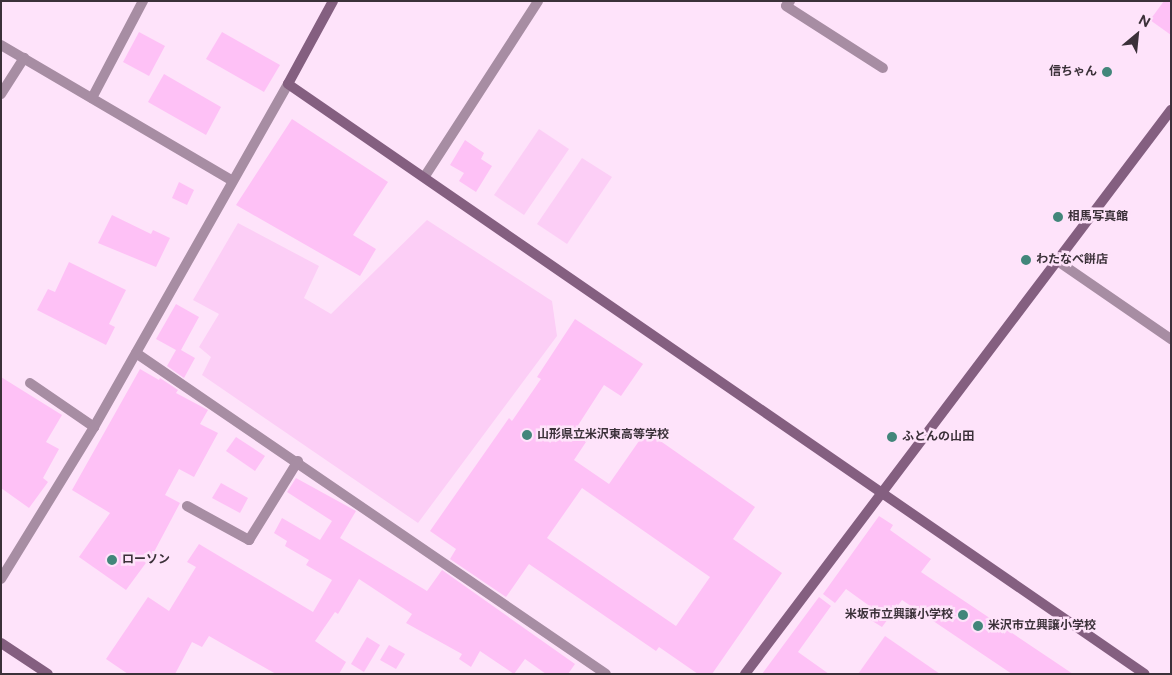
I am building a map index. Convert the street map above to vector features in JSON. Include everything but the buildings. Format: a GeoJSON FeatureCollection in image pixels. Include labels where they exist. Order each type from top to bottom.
{"type":"FeatureCollection","features":[{"type":"Feature","properties":{"kind":"street"},"geometry":{"type":"LineString","coordinates":[[92,98],[144,1]]}},
{"type":"Feature","properties":{"kind":"street"},"geometry":{"type":"LineString","coordinates":[[1,579],[94,427],[333,1]]}},
{"type":"Feature","properties":{"kind":"street"},"geometry":{"type":"LineString","coordinates":[[425,176],[538,1]]}},
{"type":"Feature","properties":{"kind":"street"},"geometry":{"type":"LineString","coordinates":[[790,1],[786,6],[883,68]]}},
{"type":"Feature","properties":{"kind":"street"},"geometry":{"type":"LineString","coordinates":[[1,45],[231,180]]}},
{"type":"Feature","properties":{"kind":"street"},"geometry":{"type":"LineString","coordinates":[[1,94],[24,58]]}},
{"type":"Feature","properties":{"kind":"street"},"geometry":{"type":"LineString","coordinates":[[288,84],[425,176],[1146,674]]}},
{"type":"Feature","properties":{"kind":"street"},"geometry":{"type":"LineString","coordinates":[[745,674],[1171,110]]}},
{"type":"Feature","properties":{"kind":"street"},"geometry":{"type":"LineString","coordinates":[[1056,260],[1171,339]]}},
{"type":"Feature","properties":{"kind":"street"},"geometry":{"type":"LineString","coordinates":[[136,353],[298,461],[606,674]]}},
{"type":"Feature","properties":{"kind":"street"},"geometry":{"type":"LineString","coordinates":[[30,383],[94,427]]}},
{"type":"Feature","properties":{"kind":"street"},"geometry":{"type":"LineString","coordinates":[[187,506],[249,540],[298,461]]}},
{"type":"Feature","properties":{"kind":"street"},"geometry":{"type":"LineString","coordinates":[[1,643],[48,674]]}},
{"type":"Feature","properties":{"kind":"shaded area"},"geometry":{"type":"Polygon","coordinates":[[[539,129],[569,149],[524,215],[494,195],[539,129]]]}},
{"type":"Feature","properties":{"kind":"shaded area"},"geometry":{"type":"Polygon","coordinates":[[[582,158],[612,177],[567,244],[537,224],[582,158]]]}},
{"type":"Feature","properties":{"kind":"shaded area"},"geometry":{"type":"Polygon","coordinates":[[[427,220],[552,301],[557,336],[418,523],[202,375],[211,357],[199,347],[219,314],[193,300],[238,223],[319,266],[304,298],[331,314],[427,220]]]}},
{"type":"Feature","properties":{"kind":"place","name":"信ちゃん"},"geometry":{"type":"Point","coordinates":[1107,72]}},
{"type":"Feature","properties":{"kind":"place","name":"相馬写真館"},"geometry":{"type":"Point","coordinates":[1058,217]}},
{"type":"Feature","properties":{"kind":"place","name":"わたなべ餅店"},"geometry":{"type":"Point","coordinates":[1026,260]}},
{"type":"Feature","properties":{"kind":"place","name":"山形県立米沢東高等学校"},"geometry":{"type":"Point","coordinates":[527,435]}},
{"type":"Feature","properties":{"kind":"place","name":"ふとんの山田"},"geometry":{"type":"Point","coordinates":[892,437]}},
{"type":"Feature","properties":{"kind":"place","name":"ローソン"},"geometry":{"type":"Point","coordinates":[112,560]}},
{"type":"Feature","properties":{"kind":"place","name":"米坂市立興譲小学校"},"geometry":{"type":"Point","coordinates":[963,615]}},
{"type":"Feature","properties":{"kind":"place","name":"米沢市立興譲小学校"},"geometry":{"type":"Point","coordinates":[978,626]}}]}
